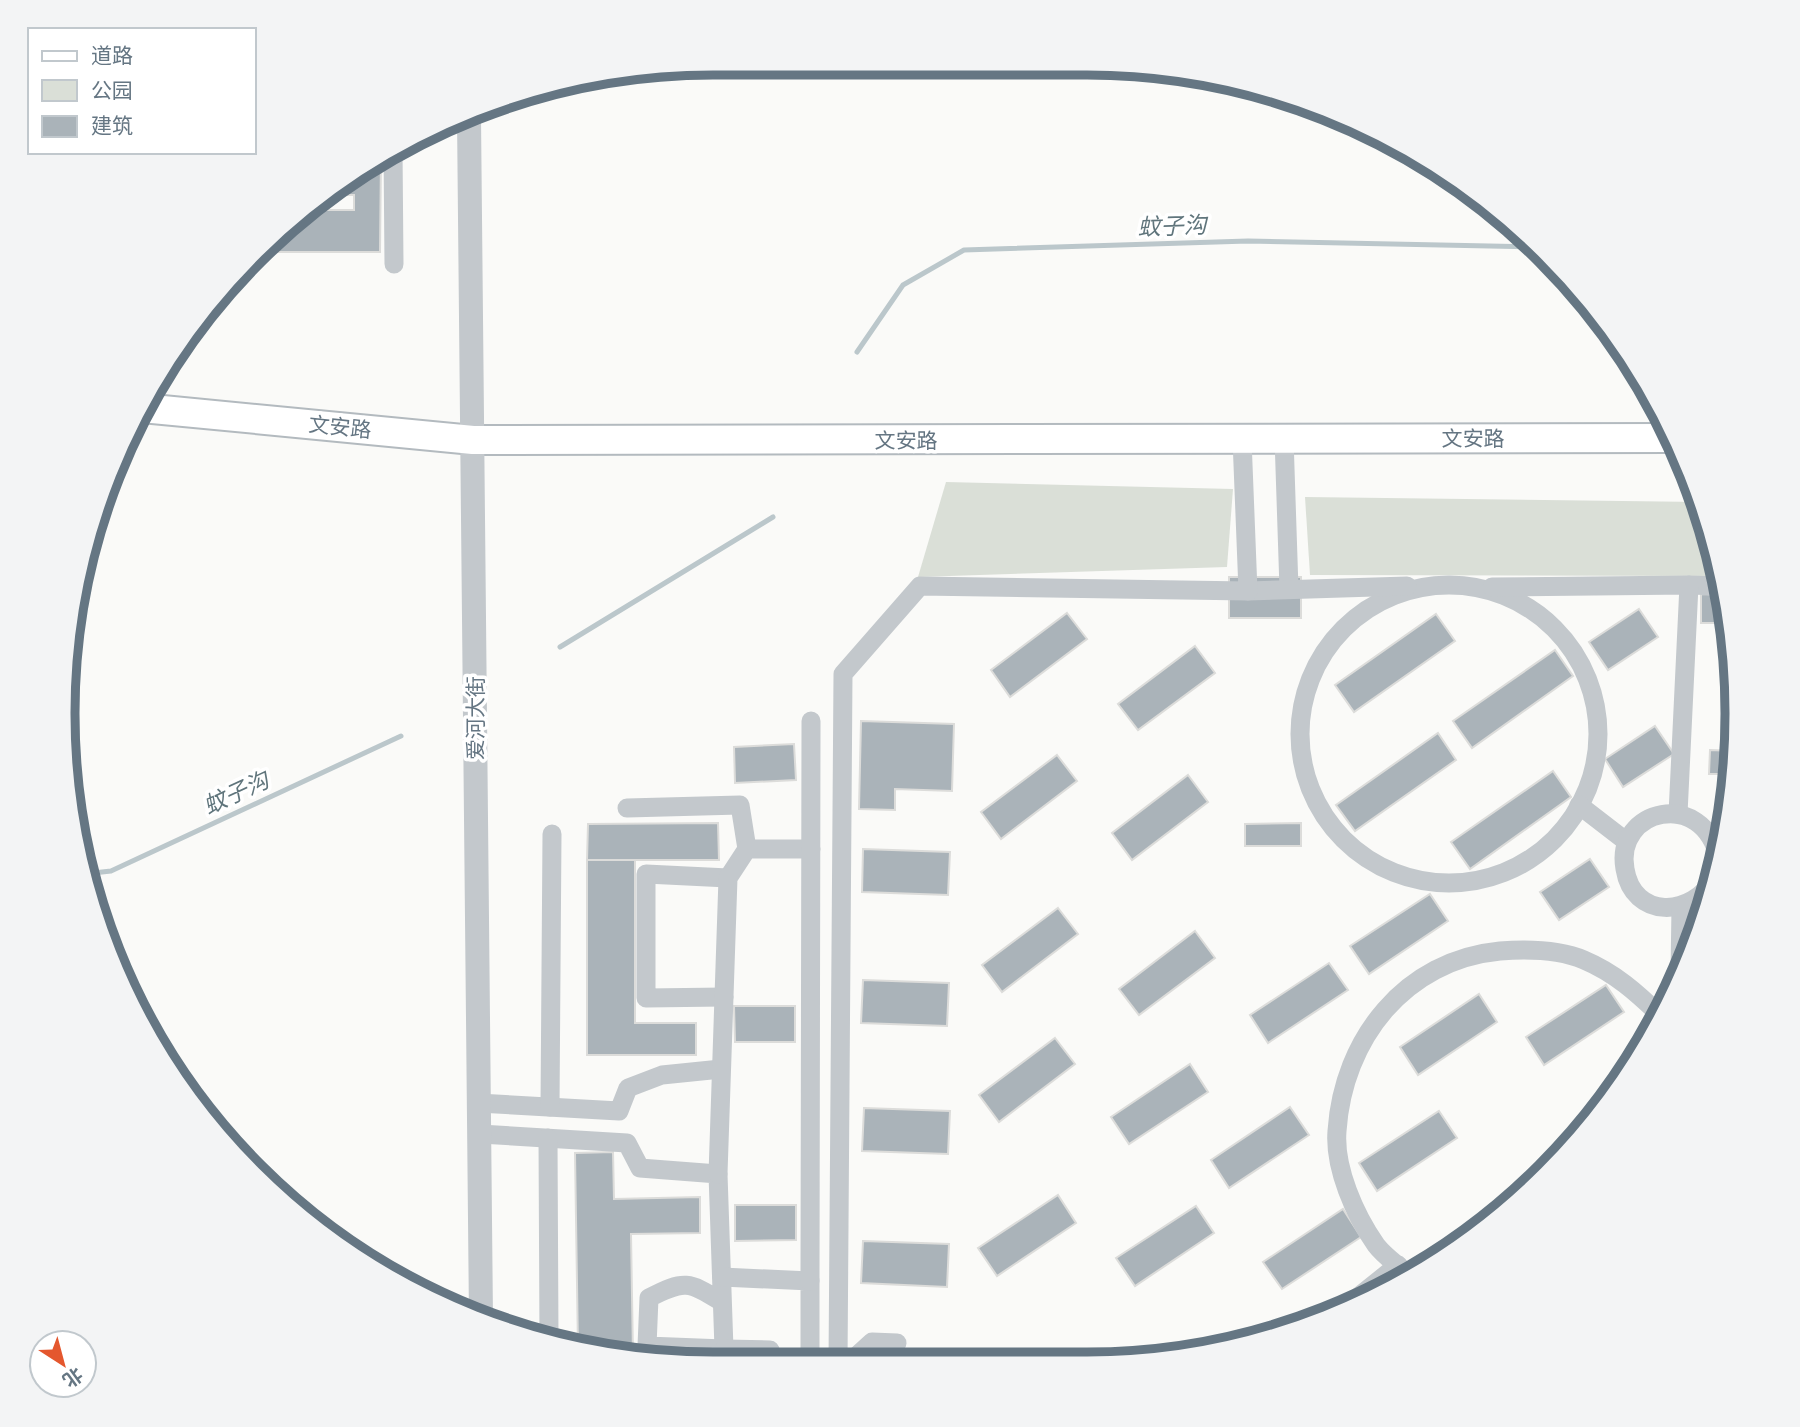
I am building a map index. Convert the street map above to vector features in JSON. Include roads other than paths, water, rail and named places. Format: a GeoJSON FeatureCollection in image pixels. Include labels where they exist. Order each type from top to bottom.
{"type":"FeatureCollection","features":[{"type":"Feature","properties":{"kind":"main road","name":"文安路"},"geometry":{"type":"LineString","coordinates":[[153,409],[473,440],[1662,438]]}},
{"type":"Feature","properties":{"kind":"street","name":"爱河大街"},"geometry":{"type":"LineString","coordinates":[[469,124],[481,1308]]}},
{"type":"Feature","properties":{"kind":"street"},"geometry":{"type":"LineString","coordinates":[[393,162],[394,264]]}},
{"type":"Feature","properties":{"kind":"street"},"geometry":{"type":"LineString","coordinates":[[1284,438],[1289,589]]}},
{"type":"Feature","properties":{"kind":"street"},"geometry":{"type":"LineString","coordinates":[[1242,439],[1248,591]]}},
{"type":"Feature","properties":{"kind":"street"},"geometry":{"type":"LineString","coordinates":[[1429,585],[1380,601],[1338,632],[1311,676],[1299,727],[1306,778],[1329,824],[1367,859],[1409,878],[1456,883],[1502,874],[1542,850],[1574,816],[1593,774],[1599,727],[1590,682],[1567,641],[1529,606],[1481,587]]}},
{"type":"Feature","properties":{"kind":"street"},"geometry":{"type":"LineString","coordinates":[[842,1352],[843,674],[920,586],[1248,591],[1429,585],[1711,586]]}},
{"type":"Feature","properties":{"kind":"street"},"geometry":{"type":"LineString","coordinates":[[1678,814],[1689,585]]}},
{"type":"Feature","properties":{"kind":"street"},"geometry":{"type":"LineString","coordinates":[[810,1352],[811,721]]}},
{"type":"Feature","properties":{"kind":"street"},"geometry":{"type":"LineString","coordinates":[[627,808],[740,805],[747,849],[728,878],[718,1174],[724,1349]]}},
{"type":"Feature","properties":{"kind":"street"},"geometry":{"type":"LineString","coordinates":[[1579,805],[1627,842]]}},
{"type":"Feature","properties":{"kind":"street"},"geometry":{"type":"LineString","coordinates":[[1697,900],[1681,907],[1652,904],[1635,890],[1625,871],[1627,842],[1647,820],[1662,814],[1678,814],[1694,819],[1707,829],[1712,838]]}},
{"type":"Feature","properties":{"kind":"street"},"geometry":{"type":"LineString","coordinates":[[550,1107],[552,834]]}},
{"type":"Feature","properties":{"kind":"street"},"geometry":{"type":"LineString","coordinates":[[747,849],[811,849]]}},
{"type":"Feature","properties":{"kind":"street"},"geometry":{"type":"LineString","coordinates":[[724,997],[646,998],[646,874],[728,878]]}},
{"type":"Feature","properties":{"kind":"street"},"geometry":{"type":"LineString","coordinates":[[1681,907],[1681,945]]}},
{"type":"Feature","properties":{"kind":"street"},"geometry":{"type":"LineString","coordinates":[[1402,1268],[1377,1247],[1347,1194],[1336,1133],[1346,1073],[1375,1019],[1421,977],[1477,953],[1530,949],[1582,959],[1629,985],[1653,1008]]}},
{"type":"Feature","properties":{"kind":"street"},"geometry":{"type":"LineString","coordinates":[[478,1103],[619,1111],[628,1088],[662,1075],[722,1069]]}},
{"type":"Feature","properties":{"kind":"street"},"geometry":{"type":"LineString","coordinates":[[480,1133],[627,1143],[640,1168],[718,1174]]}},
{"type":"Feature","properties":{"kind":"street"},"geometry":{"type":"LineString","coordinates":[[548,1138],[549,1330]]}},
{"type":"Feature","properties":{"kind":"street"},"geometry":{"type":"LineString","coordinates":[[722,1277],[810,1281]]}},
{"type":"Feature","properties":{"kind":"street"},"geometry":{"type":"LineString","coordinates":[[722,1302],[698,1288],[676,1284],[649,1298],[648,1346],[770,1350]]}},
{"type":"Feature","properties":{"kind":"street"},"geometry":{"type":"LineString","coordinates":[[858,1352],[872,1342],[897,1343]]}},
{"type":"Feature","properties":{"kind":"waterway","name":"蚊子沟"},"geometry":{"type":"LineString","coordinates":[[857,352],[903,285],[964,250],[1248,241],[1521,247]]}},
{"type":"Feature","properties":{"kind":"waterway","name":"蚊子沟"},"geometry":{"type":"LineString","coordinates":[[560,647],[773,517]]}},
{"type":"Feature","properties":{"kind":"waterway","name":"蚊子沟"},"geometry":{"type":"LineString","coordinates":[[96,873],[111,871],[401,736]]}}]}
